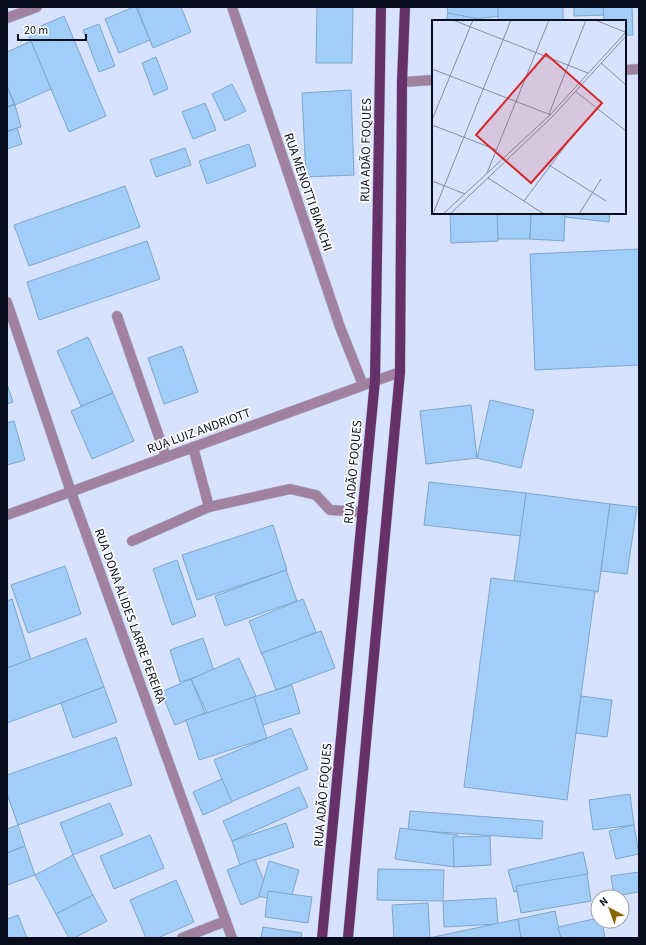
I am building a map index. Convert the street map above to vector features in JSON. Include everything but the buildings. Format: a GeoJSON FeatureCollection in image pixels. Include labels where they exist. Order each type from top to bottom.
{"type":"FeatureCollection","features":[{"type":"Feature","properties":{"kind":"main road","name":"RUA ADÃO FOQUES"},"geometry":{"type":"LineString","coordinates":[[322,938],[375,380],[381,7]]}},
{"type":"Feature","properties":{"kind":"main road"},"geometry":{"type":"LineString","coordinates":[[348,938],[400,372],[402,82],[405,7]]}},
{"type":"Feature","properties":{"kind":"street"},"geometry":{"type":"LineString","coordinates":[[7,18],[38,7]]}},
{"type":"Feature","properties":{"kind":"street","name":"RUA MENOTTI BIANCHI"},"geometry":{"type":"LineString","coordinates":[[232,7],[340,327],[363,385]]}},
{"type":"Feature","properties":{"kind":"street"},"geometry":{"type":"LineString","coordinates":[[626,70],[639,69]]}},
{"type":"Feature","properties":{"kind":"street"},"geometry":{"type":"LineString","coordinates":[[402,82],[432,80]]}},
{"type":"Feature","properties":{"kind":"street","name":"RUA DONA ALIDES LARRE PEREIRA"},"geometry":{"type":"LineString","coordinates":[[7,302],[72,492],[232,938]]}},
{"type":"Feature","properties":{"kind":"street"},"geometry":{"type":"LineString","coordinates":[[117,316],[166,457]]}},
{"type":"Feature","properties":{"kind":"street","name":"RUA LUIZ ANDRIOTT"},"geometry":{"type":"LineString","coordinates":[[7,515],[400,372]]}},
{"type":"Feature","properties":{"kind":"street"},"geometry":{"type":"LineString","coordinates":[[193,447],[209,507]]}},
{"type":"Feature","properties":{"kind":"street"},"geometry":{"type":"LineString","coordinates":[[132,541],[209,507],[290,489],[316,494],[330,510],[363,512]]}},
{"type":"Feature","properties":{"kind":"street"},"geometry":{"type":"LineString","coordinates":[[182,938],[226,921]]}}]}
